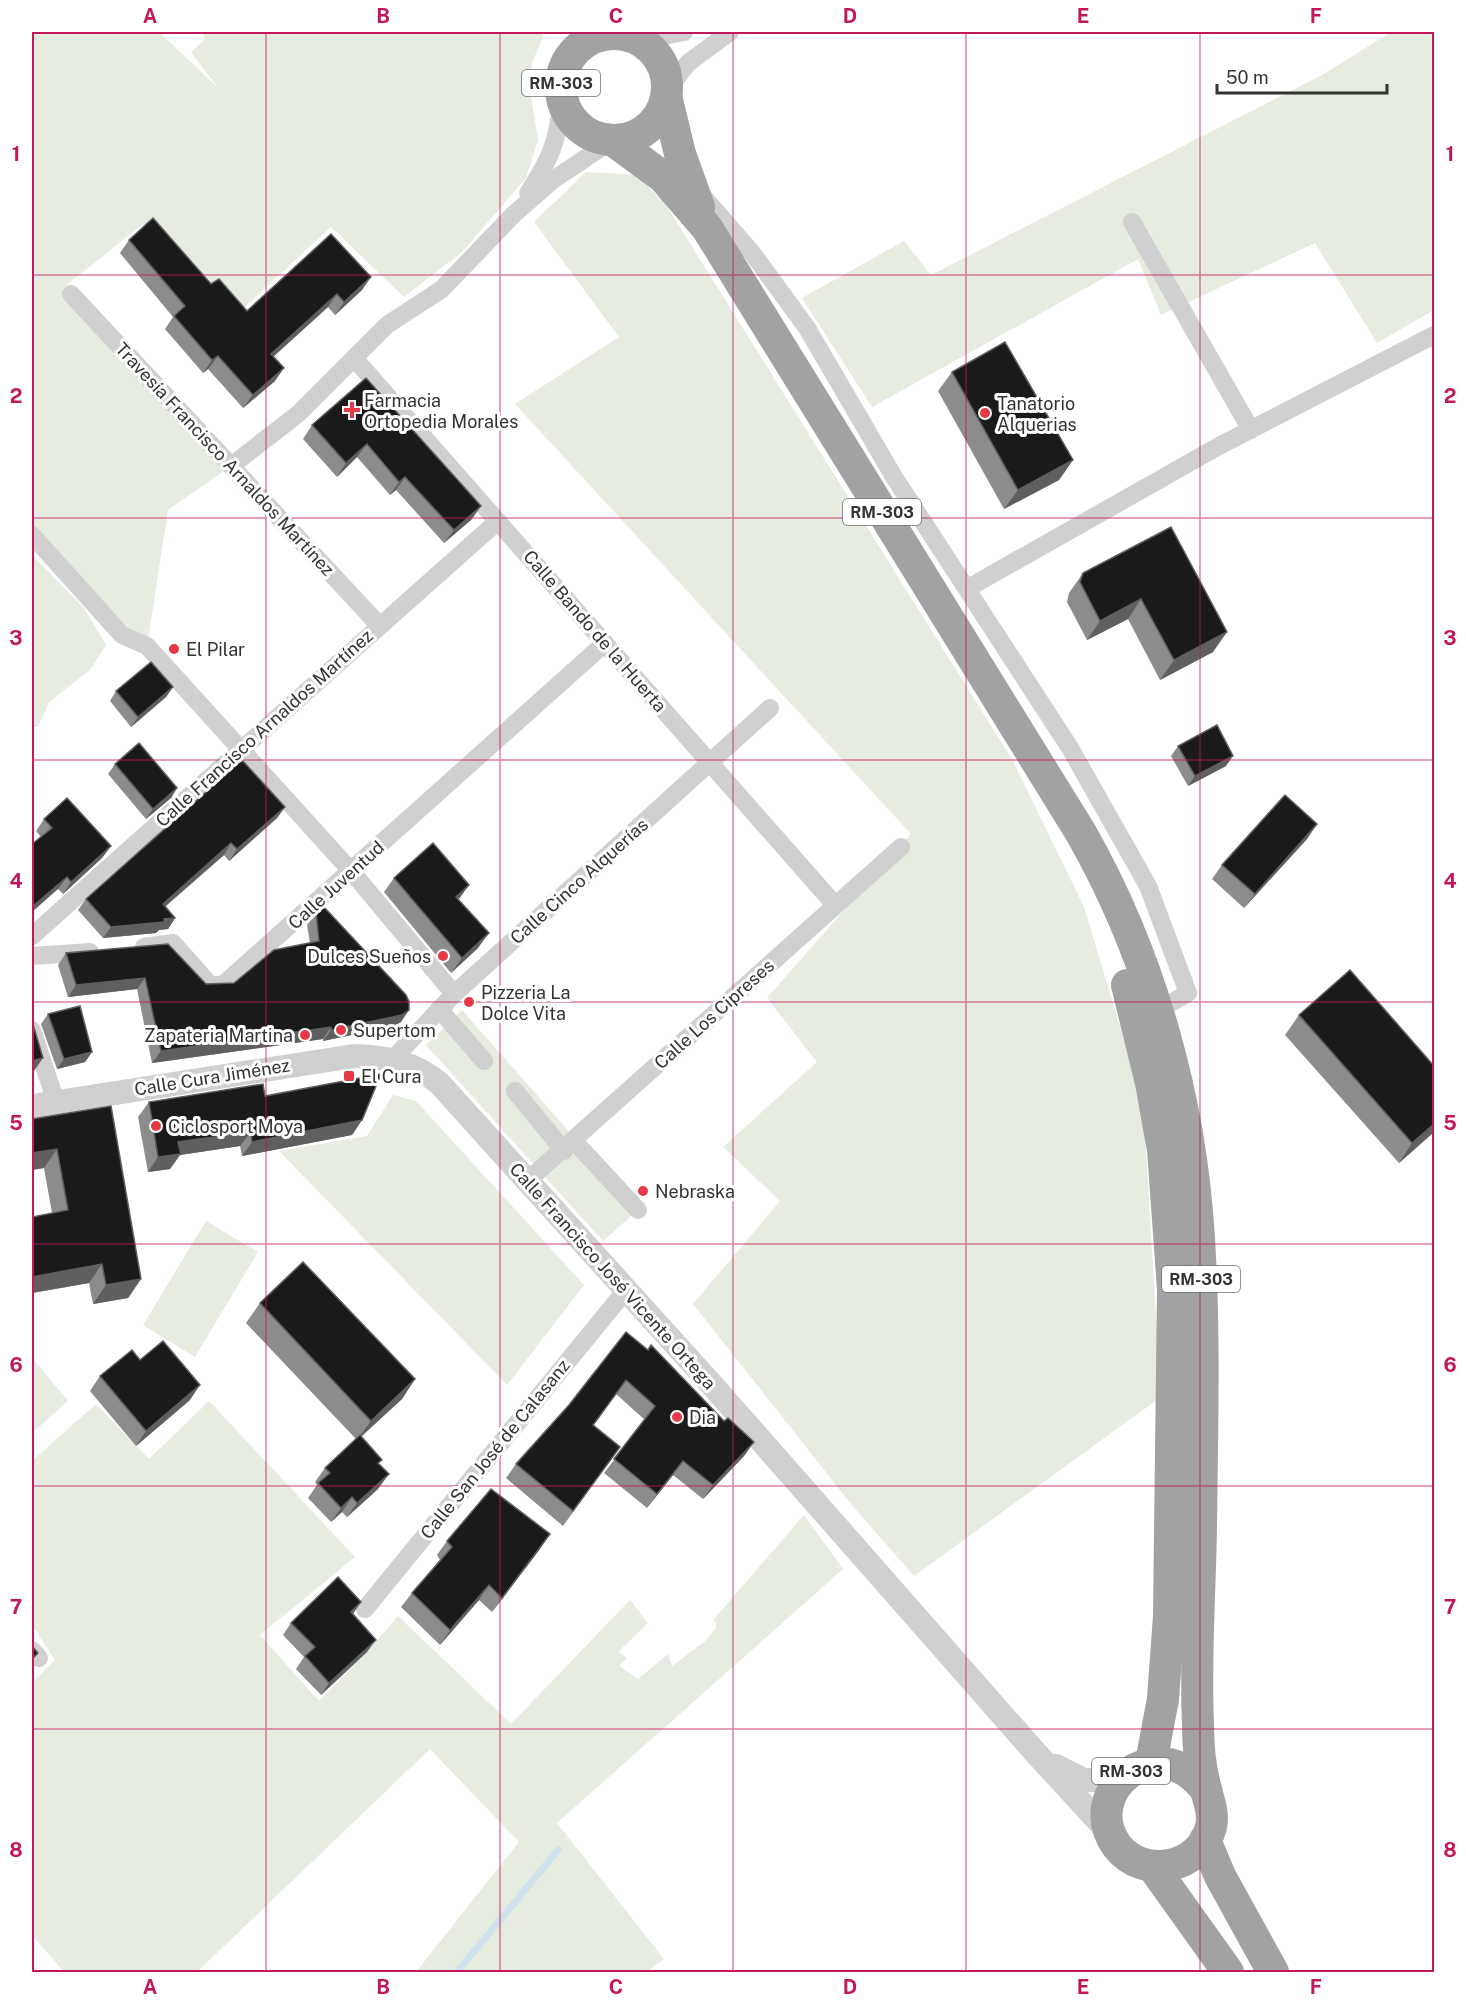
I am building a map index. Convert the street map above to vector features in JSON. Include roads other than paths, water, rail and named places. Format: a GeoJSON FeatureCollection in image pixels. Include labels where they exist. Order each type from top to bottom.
{"type":"FeatureCollection","features":[{"type":"Feature","properties":{"kind":"highway","name":"RM-303"},"geometry":{"type":"LineString","coordinates":[[557,32],[562,88],[569,116],[580,129],[595,137],[613,141],[663,177],[707,228],[1102,870],[1118,904],[1157,1011],[1185,1133],[1199,1237],[1203,1388],[1198,1723],[1205,1789],[1212,1815],[1205,1840]]}},
{"type":"Feature","properties":{"kind":"highway","name":"RM-303"},"geometry":{"type":"LineString","coordinates":[[562,88],[567,62],[584,43],[602,36],[626,35],[652,49],[661,61],[666,74],[667,94],[687,178],[707,228]]}},
{"type":"Feature","properties":{"kind":"highway"},"geometry":{"type":"LineString","coordinates":[[613,141],[642,133],[653,124],[667,94]]}},
{"type":"Feature","properties":{"kind":"highway","name":"RM-303"},"geometry":{"type":"LineString","coordinates":[[1058,796],[1091,875],[1130,998],[1151,1083],[1166,1181],[1173,1289],[1169,1616],[1163,1699],[1151,1763]]}},
{"type":"Feature","properties":{"kind":"highway","name":"RM-303"},"geometry":{"type":"LineString","coordinates":[[1111,1835],[1107,1820],[1108,1806],[1120,1780],[1140,1766],[1167,1763],[1182,1767],[1196,1776],[1205,1789]]}},
{"type":"Feature","properties":{"kind":"highway"},"geometry":{"type":"LineString","coordinates":[[1111,1835],[1128,1856],[1153,1867],[1183,1862],[1196,1852],[1205,1840]]}},
{"type":"Feature","properties":{"kind":"highway"},"geometry":{"type":"LineString","coordinates":[[1205,1840],[1220,1876],[1273,1972]]}},
{"type":"Feature","properties":{"kind":"highway"},"geometry":{"type":"LineString","coordinates":[[1153,1867],[1228,1972]]}},
{"type":"Feature","properties":{"kind":"street"},"geometry":{"type":"LineString","coordinates":[[626,35],[684,32]]}},
{"type":"Feature","properties":{"kind":"street"},"geometry":{"type":"LineString","coordinates":[[667,94],[688,63],[730,32]]}},
{"type":"Feature","properties":{"kind":"street"},"geometry":{"type":"LineString","coordinates":[[514,214],[549,162],[558,137],[562,88]]}},
{"type":"Feature","properties":{"kind":"street"},"geometry":{"type":"LineString","coordinates":[[231,466],[298,414],[387,325],[442,289],[514,214],[553,180],[613,141]]}},
{"type":"Feature","properties":{"kind":"street"},"geometry":{"type":"LineString","coordinates":[[687,178],[753,254],[807,328],[894,477],[1070,748],[1148,886],[1188,993],[1157,1011]]}},
{"type":"Feature","properties":{"kind":"street"},"geometry":{"type":"LineString","coordinates":[[1132,222],[1251,430]]}},
{"type":"Feature","properties":{"kind":"street","name":"Travesía Francisco Arnaldos Martínez"},"geometry":{"type":"LineString","coordinates":[[71,294],[379,625]]}},
{"type":"Feature","properties":{"kind":"street"},"geometry":{"type":"LineString","coordinates":[[968,588],[1251,430],[1434,335]]}},
{"type":"Feature","properties":{"kind":"street","name":"Calle Bando de la Huerta"},"geometry":{"type":"LineString","coordinates":[[354,358],[835,905]]}},
{"type":"Feature","properties":{"kind":"street","name":"Calle Francisco Arnaldos Martínez"},"geometry":{"type":"LineString","coordinates":[[32,936],[498,521]]}},
{"type":"Feature","properties":{"kind":"street"},"geometry":{"type":"LineString","coordinates":[[32,535],[122,634],[147,646],[352,872],[454,994]]}},
{"type":"Feature","properties":{"kind":"street","name":"Calle Juventud"},"geometry":{"type":"LineString","coordinates":[[128,948],[173,944],[211,986],[224,984],[352,872],[605,643]]}},
{"type":"Feature","properties":{"kind":"street","name":"Calle Cinco Alquerías"},"geometry":{"type":"LineString","coordinates":[[393,1059],[454,994],[770,708]]}},
{"type":"Feature","properties":{"kind":"street","name":"Calle Los Cipreses"},"geometry":{"type":"LineString","coordinates":[[527,1181],[569,1146],[901,847]]}},
{"type":"Feature","properties":{"kind":"street"},"geometry":{"type":"LineString","coordinates":[[32,956],[105,951]]}},
{"type":"Feature","properties":{"kind":"street"},"geometry":{"type":"LineString","coordinates":[[439,1009],[484,1061]]}},
{"type":"Feature","properties":{"kind":"street"},"geometry":{"type":"LineString","coordinates":[[32,1030],[56,1102]]}},
{"type":"Feature","properties":{"kind":"street","name":"Calle Cura Jiménez"},"geometry":{"type":"LineString","coordinates":[[32,1107],[322,1059],[354,1056],[393,1059]]}},
{"type":"Feature","properties":{"kind":"street","name":"Calle Francisco José Vicente Ortega"},"geometry":{"type":"LineString","coordinates":[[393,1059],[410,1063],[439,1083],[626,1290],[1034,1751]]}},
{"type":"Feature","properties":{"kind":"street"},"geometry":{"type":"LineString","coordinates":[[515,1091],[569,1146],[638,1210]]}},
{"type":"Feature","properties":{"kind":"street","name":"Calle San José de Calasanz"},"geometry":{"type":"LineString","coordinates":[[365,1609],[626,1290]]}},
{"type":"Feature","properties":{"kind":"street"},"geometry":{"type":"LineString","coordinates":[[1034,1751],[1069,1774],[1084,1780],[1120,1780]]}},
{"type":"Feature","properties":{"kind":"street"},"geometry":{"type":"LineString","coordinates":[[1034,1751],[1111,1835]]}},
{"type":"Feature","properties":{"kind":"waterway"},"geometry":{"type":"LineString","coordinates":[[457,1972],[558,1850]]}},
{"type":"Feature","properties":{"kind":"place","name":"Farmacia Ortopedia Morales"},"geometry":{"type":"Point","coordinates":[352,410]}},
{"type":"Feature","properties":{"kind":"place","name":"Tanatorio Alquerias"},"geometry":{"type":"Point","coordinates":[985,413]}},
{"type":"Feature","properties":{"kind":"place","name":"El Pilar"},"geometry":{"type":"Point","coordinates":[174,649]}},
{"type":"Feature","properties":{"kind":"place","name":"Dulces Sueños"},"geometry":{"type":"Point","coordinates":[443,956]}},
{"type":"Feature","properties":{"kind":"place","name":"Pizzeria La Dolce Vita"},"geometry":{"type":"Point","coordinates":[469,1002]}},
{"type":"Feature","properties":{"kind":"place","name":"Supertom"},"geometry":{"type":"Point","coordinates":[341,1030]}},
{"type":"Feature","properties":{"kind":"place","name":"Zapateria Martina"},"geometry":{"type":"Point","coordinates":[305,1035]}},
{"type":"Feature","properties":{"kind":"place","name":"El Cura"},"geometry":{"type":"Point","coordinates":[349,1076]}},
{"type":"Feature","properties":{"kind":"place","name":"Ciclosport Moya"},"geometry":{"type":"Point","coordinates":[156,1126]}},
{"type":"Feature","properties":{"kind":"place","name":"Nebraska"},"geometry":{"type":"Point","coordinates":[643,1191]}},
{"type":"Feature","properties":{"kind":"place","name":"Dia"},"geometry":{"type":"Point","coordinates":[677,1417]}}]}
